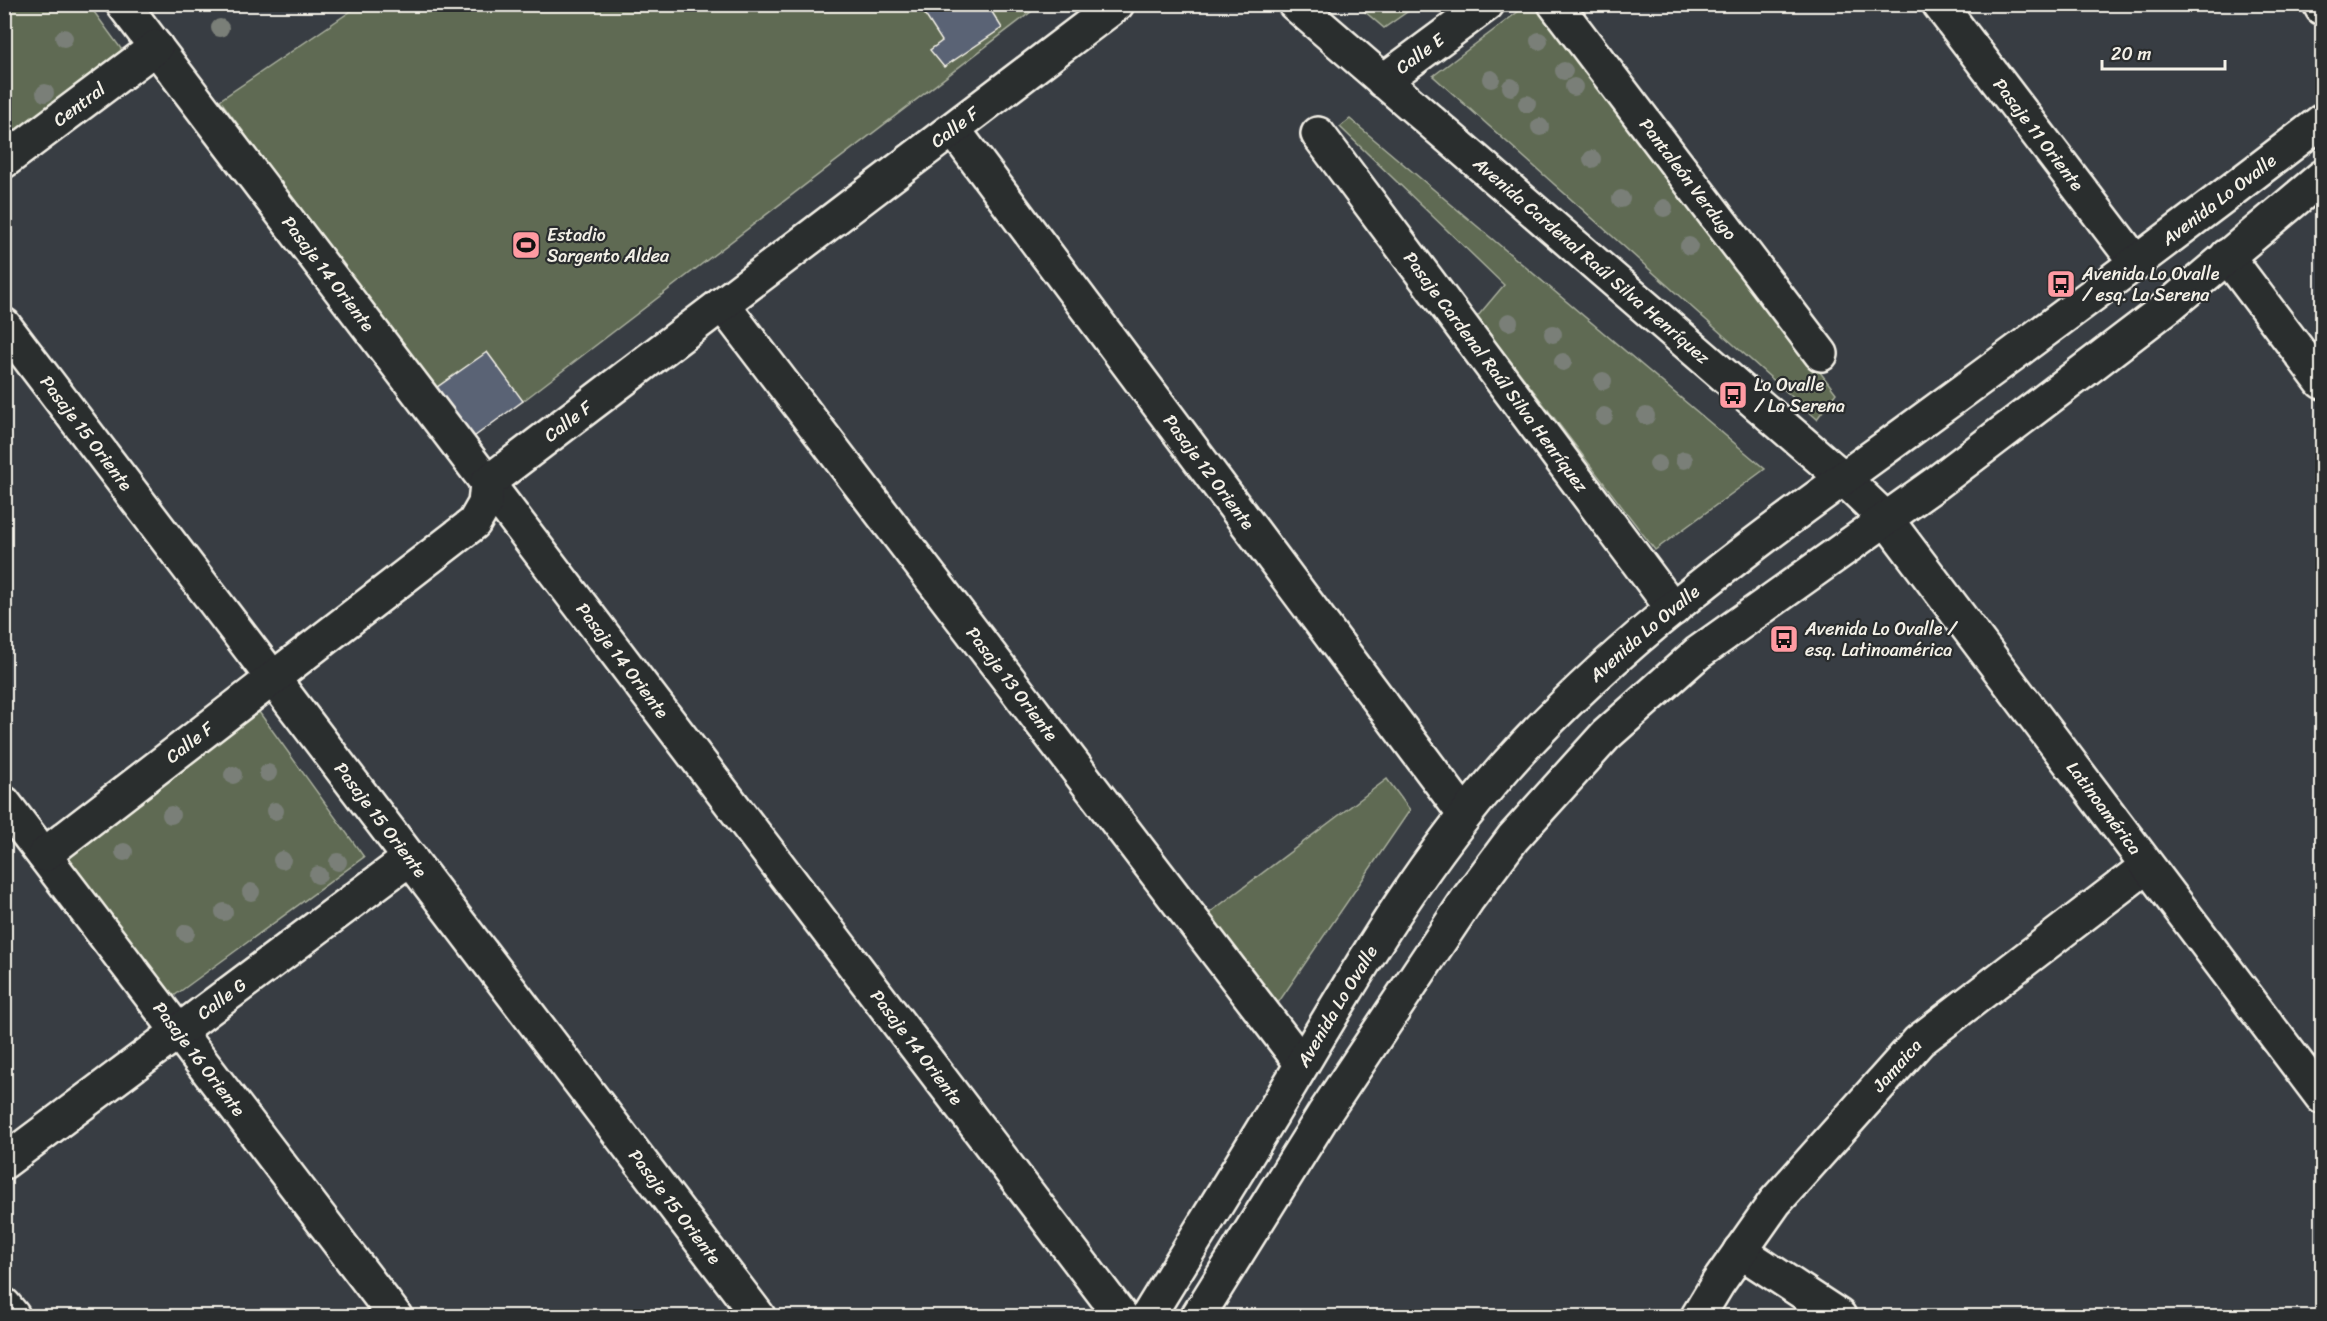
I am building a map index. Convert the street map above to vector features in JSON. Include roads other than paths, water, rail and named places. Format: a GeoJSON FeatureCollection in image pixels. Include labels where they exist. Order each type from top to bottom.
{"type":"FeatureCollection","features":[{"type":"Feature","properties":{"kind":"street","name":"Pasaje 14 Oriente"},"geometry":{"type":"LineString","coordinates":[[123,4],[1121,1317]]}},
{"type":"Feature","properties":{"kind":"street","name":"Calle F"},"geometry":{"type":"LineString","coordinates":[[44,855],[474,523],[485,504],[487,483],[1117,4]]}},
{"type":"Feature","properties":{"kind":"street","name":"Avenida Cardenal Raúl Silva Henríquez"},"geometry":{"type":"LineString","coordinates":[[1295,4],[1843,478],[1886,519]]}},
{"type":"Feature","properties":{"kind":"street","name":"Calle E"},"geometry":{"type":"LineString","coordinates":[[1383,81],[1487,4]]}},
{"type":"Feature","properties":{"kind":"street","name":"Pantaleón Verdugo"},"geometry":{"type":"LineString","coordinates":[[1555,4],[1821,354]]}},
{"type":"Feature","properties":{"kind":"street","name":"Pasaje 11 Oriente"},"geometry":{"type":"LineString","coordinates":[[1939,4],[2137,264]]}},
{"type":"Feature","properties":{"kind":"street"},"geometry":{"type":"LineString","coordinates":[[2320,4],[2322,8]]}},
{"type":"Feature","properties":{"kind":"street","name":"Central"},"geometry":{"type":"LineString","coordinates":[[4,161],[156,47]]}},
{"type":"Feature","properties":{"kind":"street","name":"Avenida Lo Ovalle"},"geometry":{"type":"LineString","coordinates":[[1148,1317],[1373,943],[1417,877],[1464,814],[1510,761],[1558,712],[1673,609],[1843,478],[2137,264],[2322,121]]}},
{"type":"Feature","properties":{"kind":"street","name":"Pasaje 12 Oriente"},"geometry":{"type":"LineString","coordinates":[[953,129],[1464,814]]}},
{"type":"Feature","properties":{"kind":"street","name":"Pasaje Cardenal Raúl Silva Henríquez"},"geometry":{"type":"LineString","coordinates":[[1318,134],[1673,609]]}},
{"type":"Feature","properties":{"kind":"street"},"geometry":{"type":"LineString","coordinates":[[1198,1317],[1324,1114],[1467,900],[1513,838],[1563,779],[1614,728],[1698,653],[1886,519],[2095,363],[2170,305],[2322,177]]}},
{"type":"Feature","properties":{"kind":"street"},"geometry":{"type":"LineString","coordinates":[[2227,256],[2322,382]]}},
{"type":"Feature","properties":{"kind":"street","name":"Pasaje 13 Oriente"},"geometry":{"type":"LineString","coordinates":[[722,304],[1302,1064]]}},
{"type":"Feature","properties":{"kind":"street","name":"Pasaje 15 Oriente"},"geometry":{"type":"LineString","coordinates":[[4,325],[758,1317]]}},
{"type":"Feature","properties":{"kind":"street","name":"Latinoamérica"},"geometry":{"type":"LineString","coordinates":[[1886,519],[2322,1096]]}},
{"type":"Feature","properties":{"kind":"street","name":"Pasaje 16 Oriente"},"geometry":{"type":"LineString","coordinates":[[4,803],[395,1317]]}},
{"type":"Feature","properties":{"kind":"street","name":"Calle G"},"geometry":{"type":"LineString","coordinates":[[4,1162],[410,858]]}},
{"type":"Feature","properties":{"kind":"street","name":"Jamaica"},"geometry":{"type":"LineString","coordinates":[[1698,1317],[1740,1251],[1775,1202],[1919,1041],[2147,866]]}},
{"type":"Feature","properties":{"kind":"street"},"geometry":{"type":"LineString","coordinates":[[1740,1251],[1839,1317]]}},
{"type":"Feature","properties":{"kind":"street"},"geometry":{"type":"LineString","coordinates":[[4,1305],[13,1317]]}},
{"type":"Feature","properties":{"kind":"place","name":"Estadio Sargento Aldea"},"geometry":{"type":"Point","coordinates":[526,245]}},
{"type":"Feature","properties":{"kind":"place","name":"Avenida Lo Ovalle / esq. La Serena"},"geometry":{"type":"Point","coordinates":[2061,284]}},
{"type":"Feature","properties":{"kind":"place","name":"Lo Ovalle / La Serena"},"geometry":{"type":"Point","coordinates":[1733,395]}},
{"type":"Feature","properties":{"kind":"place","name":"Avenida Lo Ovalle / esq. Latinoamérica"},"geometry":{"type":"Point","coordinates":[1784,639]}}]}
